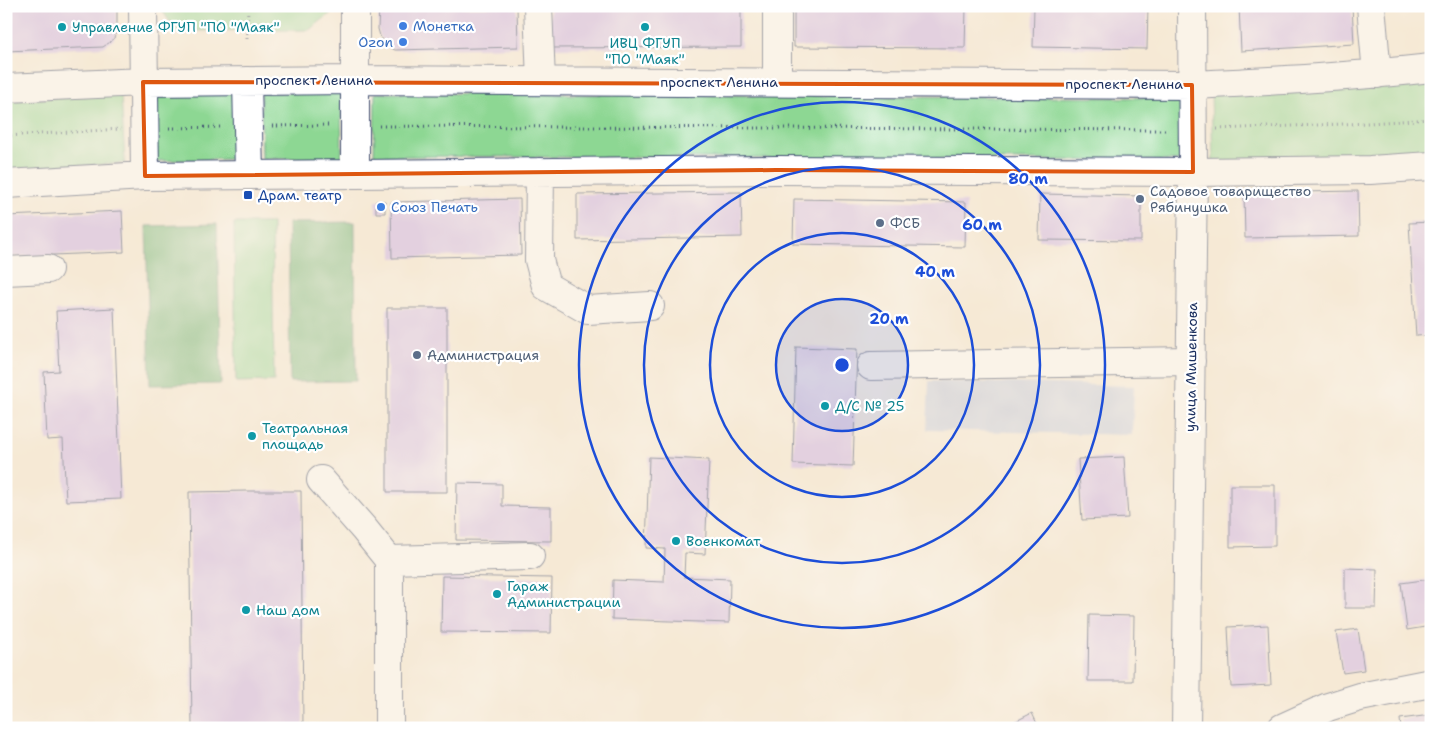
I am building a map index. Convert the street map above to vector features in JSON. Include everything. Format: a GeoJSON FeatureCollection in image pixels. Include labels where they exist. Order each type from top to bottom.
{"type":"FeatureCollection","features":[{"type":"Feature","properties":{"kind":"street"},"geometry":{"type":"LineString","coordinates":[[143,6],[145,176]]}},
{"type":"Feature","properties":{"kind":"street"},"geometry":{"type":"LineString","coordinates":[[354,6],[356,174]]}},
{"type":"Feature","properties":{"kind":"street"},"geometry":{"type":"LineString","coordinates":[[538,6],[541,81]]}},
{"type":"Feature","properties":{"kind":"street"},"geometry":{"type":"LineString","coordinates":[[777,6],[777,82]]}},
{"type":"Feature","properties":{"kind":"street","name":"улица Мишенкова"},"geometry":{"type":"LineString","coordinates":[[1186,728],[1193,172],[1192,6]]}},
{"type":"Feature","properties":{"kind":"street"},"geometry":{"type":"LineString","coordinates":[[1371,6],[1377,74]]}},
{"type":"Feature","properties":{"kind":"street","name":"проспект Ленина"},"geometry":{"type":"LineString","coordinates":[[6,88],[143,82],[355,80],[1192,85],[1377,74],[1431,68]]}},
{"type":"Feature","properties":{"kind":"street"},"geometry":{"type":"LineString","coordinates":[[247,81],[249,175]]}},
{"type":"Feature","properties":{"kind":"street"},"geometry":{"type":"LineString","coordinates":[[6,184],[145,176],[776,170],[1193,172],[1370,170],[1431,166]]}},
{"type":"Feature","properties":{"kind":"street"},"geometry":{"type":"LineString","coordinates":[[540,172],[539,260],[546,286],[588,310],[650,306]]}},
{"type":"Feature","properties":{"kind":"street"},"geometry":{"type":"LineString","coordinates":[[6,271],[48,269]]}},
{"type":"Feature","properties":{"kind":"street"},"geometry":{"type":"LineString","coordinates":[[871,366],[1191,360]]}},
{"type":"Feature","properties":{"kind":"street"},"geometry":{"type":"LineString","coordinates":[[321,480],[364,529],[388,560],[389,728]]}},
{"type":"Feature","properties":{"kind":"street"},"geometry":{"type":"LineString","coordinates":[[388,560],[530,556]]}},
{"type":"Feature","properties":{"kind":"street"},"geometry":{"type":"LineString","coordinates":[[1282,728],[1328,707],[1352,699],[1431,683]]}},
{"type":"Feature","properties":{"kind":"path"},"geometry":{"type":"LineString","coordinates":[[248,6],[248,39]]}},
{"type":"Feature","properties":{"kind":"path"},"geometry":{"type":"LineString","coordinates":[[6,136],[144,128],[355,125],[1193,130],[1359,124],[1431,119]]}},
{"type":"Feature","properties":{"kind":"highlighted area"},"geometry":{"type":"Polygon","coordinates":[[[143,82],[1192,85],[1193,172],[776,170],[145,176],[143,82]]]}},
{"type":"Feature","properties":{"kind":"shaded area"},"geometry":{"type":"Polygon","coordinates":[[[929,381],[1134,386],[1132,435],[927,430],[929,381]]]}},
{"type":"Feature","properties":{"kind":"green space"},"geometry":{"type":"Polygon","coordinates":[[[162,6],[334,6],[334,11],[309,30],[176,31],[162,10],[162,6]]]}},
{"type":"Feature","properties":{"kind":"green space"},"geometry":{"type":"Polygon","coordinates":[[[1431,80],[1431,154],[1213,164],[1211,92],[1431,80]]]}},
{"type":"Feature","properties":{"kind":"green space"},"geometry":{"type":"Polygon","coordinates":[[[234,92],[235,159],[154,161],[153,94],[234,92]]]}},
{"type":"Feature","properties":{"kind":"green space"},"geometry":{"type":"Polygon","coordinates":[[[341,92],[342,158],[262,159],[261,93],[341,92]]]}},
{"type":"Feature","properties":{"kind":"green space"},"geometry":{"type":"Polygon","coordinates":[[[375,93],[1180,98],[1180,161],[374,156],[375,93]]]}},
{"type":"Feature","properties":{"kind":"green space"},"geometry":{"type":"Polygon","coordinates":[[[121,94],[125,163],[6,170],[6,101],[121,94]]]}},
{"type":"Feature","properties":{"kind":"green space"},"geometry":{"type":"Polygon","coordinates":[[[355,222],[356,381],[290,382],[288,223],[355,222]]]}},
{"type":"Feature","properties":{"kind":"green space"},"geometry":{"type":"Polygon","coordinates":[[[234,223],[272,223],[274,381],[236,382],[234,223]]]}},
{"type":"Feature","properties":{"kind":"green space"},"geometry":{"type":"Polygon","coordinates":[[[217,224],[221,384],[150,385],[146,226],[217,224]]]}},
{"type":"Feature","properties":{"kind":"building","name":"Управление ФГУП \"ПО \"Маяк\""},"geometry":{"type":"Polygon","coordinates":[[[117,6],[117,32],[113,40],[103,47],[6,51],[6,7],[117,6]]]}},
{"type":"Feature","properties":{"kind":"building"},"geometry":{"type":"Polygon","coordinates":[[[379,6],[432,6],[433,8],[517,6],[518,47],[395,50],[389,47],[380,36],[378,29],[379,6]]]}},
{"type":"Feature","properties":{"kind":"building","name":"ИВЦ ФГУП \"ПО \"Маяк\""},"geometry":{"type":"Polygon","coordinates":[[[550,6],[741,6],[741,47],[550,48],[550,6]]]}},
{"type":"Feature","properties":{"kind":"building"},"geometry":{"type":"Polygon","coordinates":[[[794,6],[966,7],[965,48],[794,47],[794,6]]]}},
{"type":"Feature","properties":{"kind":"building"},"geometry":{"type":"Polygon","coordinates":[[[1034,6],[1148,6],[1147,49],[1033,47],[1034,6]]]}},
{"type":"Feature","properties":{"kind":"building"},"geometry":{"type":"Polygon","coordinates":[[[1239,6],[1352,6],[1354,44],[1241,51],[1239,6]]]}},
{"type":"Feature","properties":{"kind":"building"},"geometry":{"type":"Polygon","coordinates":[[[1358,191],[1359,236],[1245,238],[1244,193],[1358,191]]]}},
{"type":"Feature","properties":{"kind":"building"},"geometry":{"type":"Polygon","coordinates":[[[741,192],[742,237],[577,240],[577,194],[741,192]]]}},
{"type":"Feature","properties":{"kind":"building"},"geometry":{"type":"Polygon","coordinates":[[[1040,194],[1141,196],[1141,241],[1039,240],[1040,194]]]}},
{"type":"Feature","properties":{"kind":"building"},"geometry":{"type":"Polygon","coordinates":[[[520,199],[521,255],[392,258],[391,202],[520,199]]]}},
{"type":"Feature","properties":{"kind":"building","name":"ФСБ"},"geometry":{"type":"Polygon","coordinates":[[[794,199],[966,202],[965,247],[793,244],[794,199]]]}},
{"type":"Feature","properties":{"kind":"building","name":"Союз Печать"},"geometry":{"type":"Polygon","coordinates":[[[376,201],[385,201],[385,213],[376,213],[376,201]]]}},
{"type":"Feature","properties":{"kind":"building"},"geometry":{"type":"Polygon","coordinates":[[[122,211],[124,252],[6,257],[6,216],[122,211]]]}},
{"type":"Feature","properties":{"kind":"building"},"geometry":{"type":"Polygon","coordinates":[[[1431,222],[1431,335],[1416,336],[1409,223],[1431,222]]]}},
{"type":"Feature","properties":{"kind":"building"},"geometry":{"type":"Polygon","coordinates":[[[114,308],[121,499],[66,501],[63,439],[47,440],[44,372],[59,371],[56,311],[114,308]]]}},
{"type":"Feature","properties":{"kind":"building","name":"Администрация"},"geometry":{"type":"Polygon","coordinates":[[[387,308],[447,308],[447,492],[387,492],[387,308]]]}},
{"type":"Feature","properties":{"kind":"building","name":"Д/С № 25"},"geometry":{"type":"Polygon","coordinates":[[[796,347],[857,349],[853,466],[793,464],[796,347]]]}},
{"type":"Feature","properties":{"kind":"building","name":"Военкомат"},"geometry":{"type":"Polygon","coordinates":[[[649,457],[709,460],[705,554],[685,553],[684,577],[730,579],[729,623],[612,619],[613,580],[664,582],[665,549],[646,548],[649,457]]]}},
{"type":"Feature","properties":{"kind":"building"},"geometry":{"type":"Polygon","coordinates":[[[1124,457],[1128,518],[1082,520],[1078,459],[1124,457]]]}},
{"type":"Feature","properties":{"kind":"building"},"geometry":{"type":"Polygon","coordinates":[[[457,483],[502,484],[502,506],[551,507],[551,541],[456,540],[457,483]]]}},
{"type":"Feature","properties":{"kind":"building"},"geometry":{"type":"Polygon","coordinates":[[[1230,485],[1275,485],[1275,546],[1230,547],[1230,485]]]}},
{"type":"Feature","properties":{"kind":"building","name":"Наш дом"},"geometry":{"type":"Polygon","coordinates":[[[301,491],[303,728],[192,728],[189,492],[301,491]]]}},
{"type":"Feature","properties":{"kind":"building"},"geometry":{"type":"Polygon","coordinates":[[[1345,568],[1377,569],[1376,608],[1345,608],[1345,568]]]}},
{"type":"Feature","properties":{"kind":"building","name":"Гараж Администрации"},"geometry":{"type":"Polygon","coordinates":[[[442,576],[552,578],[551,633],[441,632],[442,576]]]}},
{"type":"Feature","properties":{"kind":"building"},"geometry":{"type":"Polygon","coordinates":[[[1431,579],[1431,626],[1407,630],[1401,583],[1431,579]]]}},
{"type":"Feature","properties":{"kind":"building"},"geometry":{"type":"Polygon","coordinates":[[[1089,615],[1134,616],[1133,681],[1088,681],[1089,615]]]}},
{"type":"Feature","properties":{"kind":"building"},"geometry":{"type":"Polygon","coordinates":[[[1268,625],[1271,685],[1231,687],[1228,627],[1268,625]]]}},
{"type":"Feature","properties":{"kind":"building"},"geometry":{"type":"Polygon","coordinates":[[[1358,629],[1364,670],[1343,673],[1336,632],[1358,629]]]}},
{"type":"Feature","properties":{"kind":"building"},"geometry":{"type":"Polygon","coordinates":[[[1032,713],[1039,728],[1002,728],[1032,713]]]}},
{"type":"Feature","properties":{"kind":"building"},"geometry":{"type":"Polygon","coordinates":[[[1431,715],[1431,728],[1401,728],[1400,719],[1431,715]]]}},
{"type":"Feature","properties":{"kind":"place","name":"Монетка"},"geometry":{"type":"Point","coordinates":[403,26]}},
{"type":"Feature","properties":{"kind":"place","name":"Управление ФГУП \"ПО \"Маяк\""},"geometry":{"type":"Point","coordinates":[62,27]}},
{"type":"Feature","properties":{"kind":"place","name":"ИВЦ ФГУП \"ПО \"Маяк\""},"geometry":{"type":"Point","coordinates":[645,27]}},
{"type":"Feature","properties":{"kind":"place","name":"Ozon"},"geometry":{"type":"Point","coordinates":[403,42]}},
{"type":"Feature","properties":{"kind":"place","name":"Драм. театр"},"geometry":{"type":"Point","coordinates":[248,195]}},
{"type":"Feature","properties":{"kind":"place","name":"Садовое товарищество Рябинушка"},"geometry":{"type":"Point","coordinates":[1140,199]}},
{"type":"Feature","properties":{"kind":"place","name":"Союз Печать"},"geometry":{"type":"Point","coordinates":[381,207]}},
{"type":"Feature","properties":{"kind":"place","name":"ФСБ"},"geometry":{"type":"Point","coordinates":[880,223]}},
{"type":"Feature","properties":{"kind":"place","name":"Администрация"},"geometry":{"type":"Point","coordinates":[417,355]}},
{"type":"Feature","properties":{"kind":"place","name":"Д/С № 25"},"geometry":{"type":"Point","coordinates":[825,406]}},
{"type":"Feature","properties":{"kind":"place","name":"Театральная площадь"},"geometry":{"type":"Point","coordinates":[252,436]}},
{"type":"Feature","properties":{"kind":"place","name":"Военкомат"},"geometry":{"type":"Point","coordinates":[676,541]}},
{"type":"Feature","properties":{"kind":"place","name":"Гараж Администрации"},"geometry":{"type":"Point","coordinates":[497,594]}},
{"type":"Feature","properties":{"kind":"place","name":"Наш дом"},"geometry":{"type":"Point","coordinates":[246,610]}}]}
